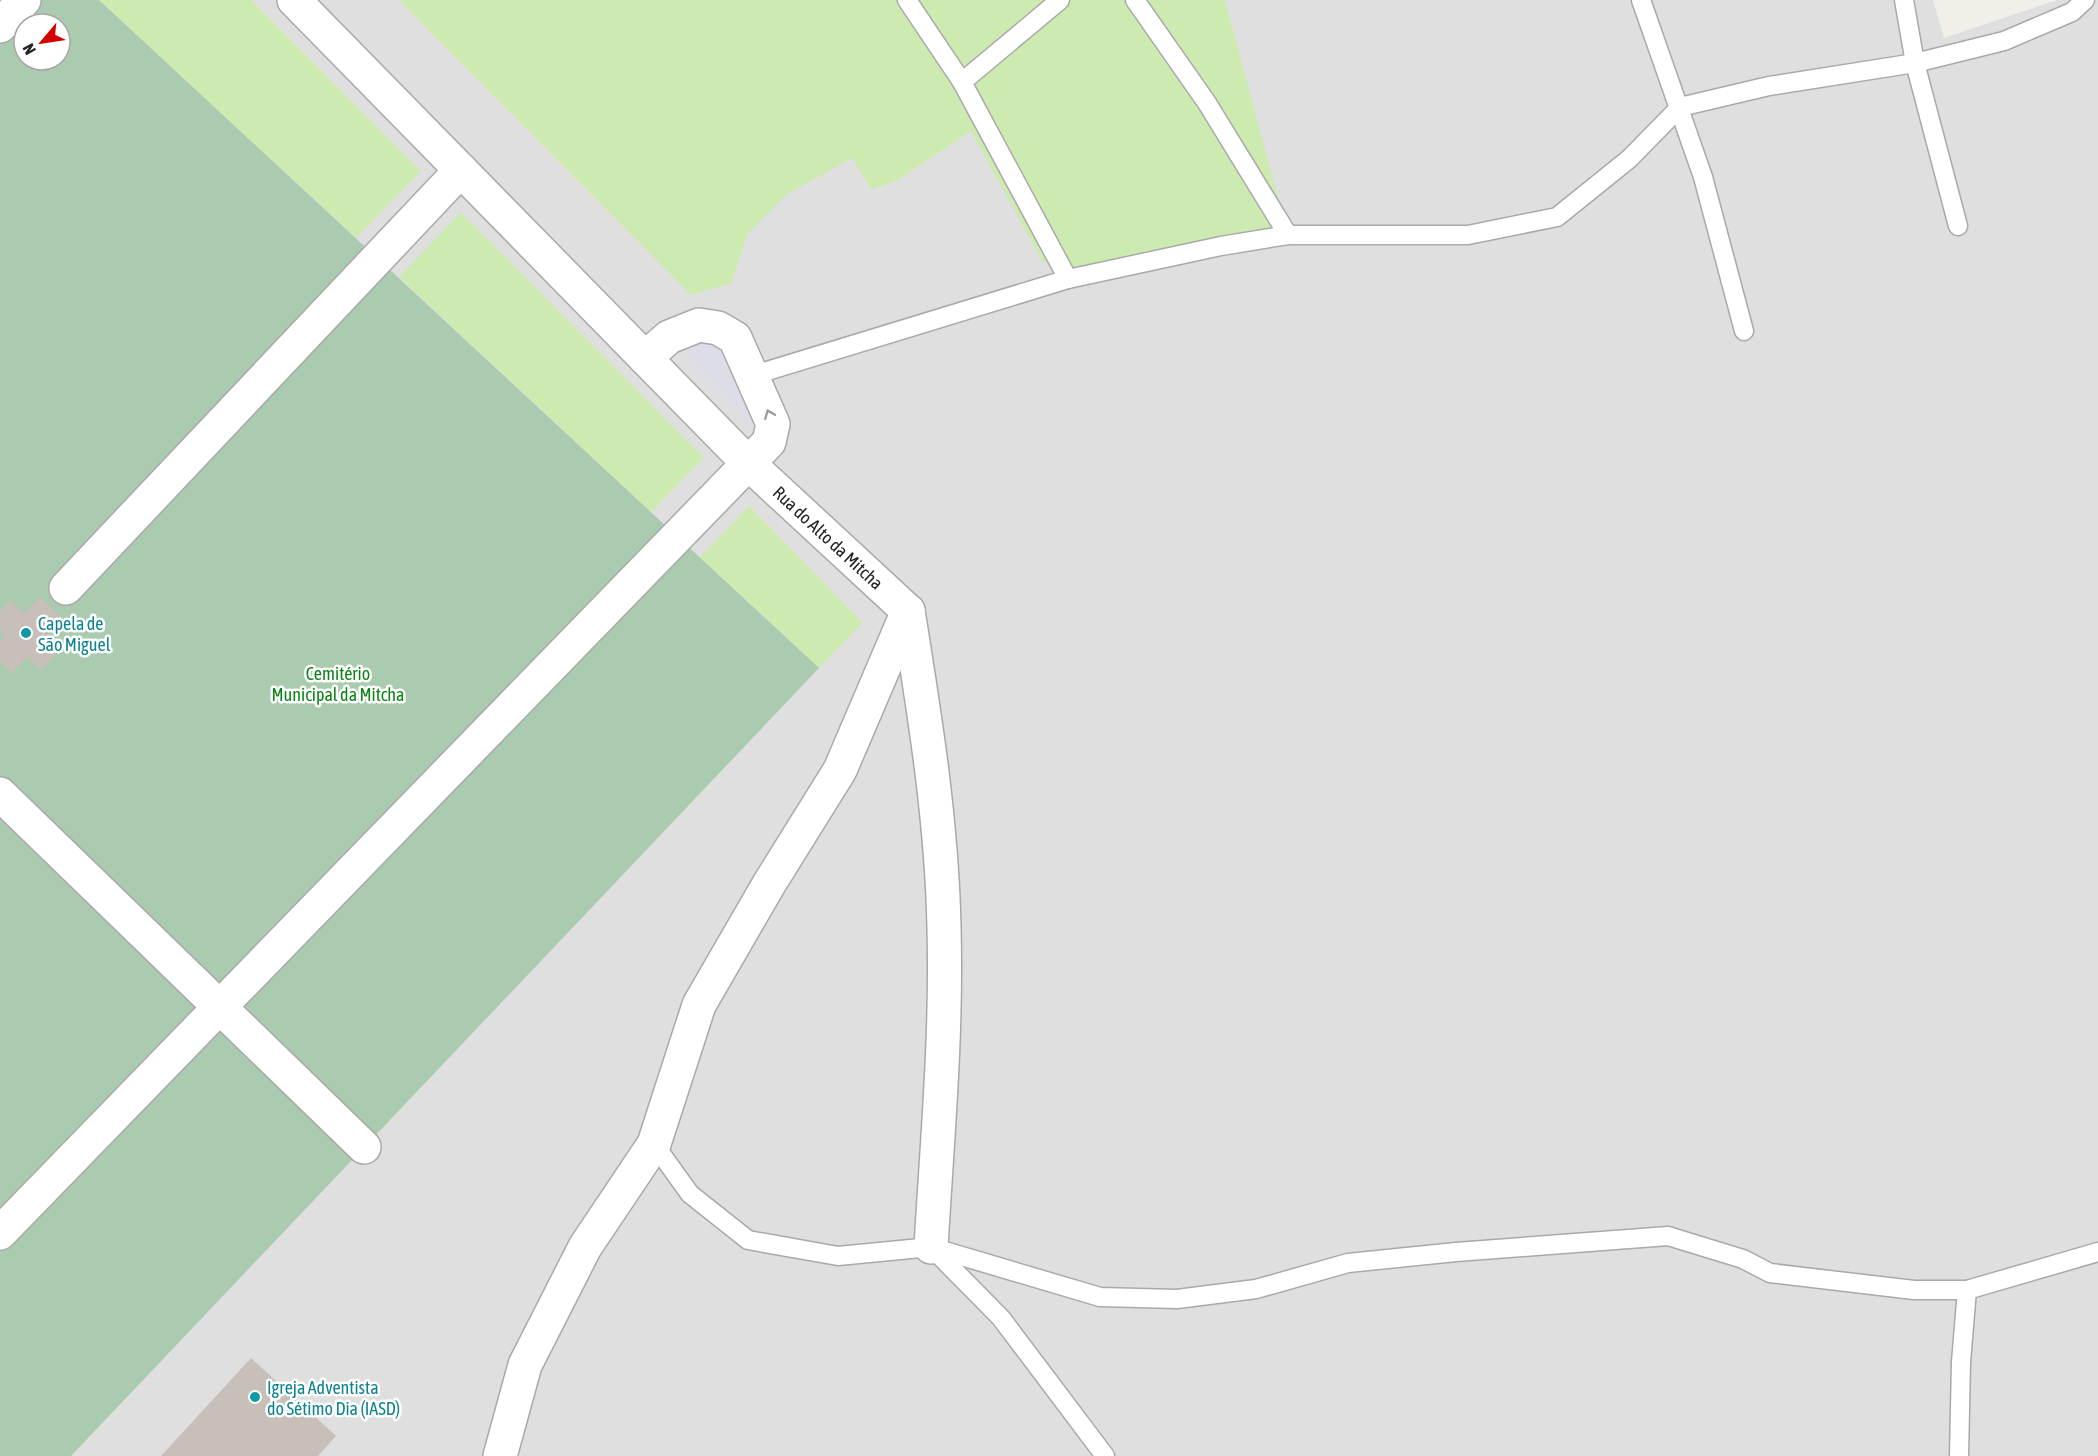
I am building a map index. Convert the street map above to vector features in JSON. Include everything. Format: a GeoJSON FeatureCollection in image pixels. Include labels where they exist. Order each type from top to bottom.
{"type":"FeatureCollection","features":[{"type":"Feature","properties":{"kind":"street"},"geometry":{"type":"LineString","coordinates":[[0,26],[24,0]]}},
{"type":"Feature","properties":{"kind":"street","name":"Rua do Alto da Mitcha"},"geometry":{"type":"LineString","coordinates":[[294,0],[748,463],[908,611]]}},
{"type":"Feature","properties":{"kind":"street"},"geometry":{"type":"LineString","coordinates":[[66,588],[461,170]]}},
{"type":"Feature","properties":{"kind":"street"},"geometry":{"type":"LineString","coordinates":[[0,1233],[675,535],[769,442],[773,424],[754,375],[735,338],[717,328],[699,325],[669,337],[645,358]]}},
{"type":"Feature","properties":{"kind":"street"},"geometry":{"type":"LineString","coordinates":[[500,1456],[525,1365],[585,1247],[654,1144],[699,1005],[769,884],[840,770],[908,611]]}},
{"type":"Feature","properties":{"kind":"street"},"geometry":{"type":"LineString","coordinates":[[908,611],[933,769],[944,928],[942,1044],[931,1248]]}},
{"type":"Feature","properties":{"kind":"street"},"geometry":{"type":"LineString","coordinates":[[0,794],[364,1147]]}},
{"type":"Feature","properties":{"kind":"lane"},"geometry":{"type":"LineString","coordinates":[[907,0],[962,82],[1068,279]]}},
{"type":"Feature","properties":{"kind":"lane"},"geometry":{"type":"LineString","coordinates":[[962,82],[1060,0]]}},
{"type":"Feature","properties":{"kind":"lane"},"geometry":{"type":"LineString","coordinates":[[1135,0],[1207,103],[1288,235]]}},
{"type":"Feature","properties":{"kind":"lane"},"geometry":{"type":"LineString","coordinates":[[1641,0],[1703,177],[1744,332]]}},
{"type":"Feature","properties":{"kind":"lane"},"geometry":{"type":"LineString","coordinates":[[1904,0],[1915,63],[1958,226]]}},
{"type":"Feature","properties":{"kind":"lane"},"geometry":{"type":"LineString","coordinates":[[754,375],[1068,279],[1221,246],[1288,235],[1468,235],[1557,217],[1629,159],[1680,107],[1769,86],[1915,63],[2004,41],[2072,12],[2085,0]]}},
{"type":"Feature","properties":{"kind":"lane"},"geometry":{"type":"LineString","coordinates":[[654,1144],[690,1194],[748,1240],[838,1256],[931,1248],[1100,1297],[1177,1299],[1256,1289],[1348,1263],[1456,1252],[1668,1236],[1743,1259],[1770,1273],[1914,1290],[1967,1290],[2098,1252]]}},
{"type":"Feature","properties":{"kind":"lane"},"geometry":{"type":"LineString","coordinates":[[931,1248],[1001,1318],[1105,1456]]}},
{"type":"Feature","properties":{"kind":"lane"},"geometry":{"type":"LineString","coordinates":[[1959,1456],[1961,1362],[1967,1290]]}},
{"type":"Feature","properties":{"kind":"shaded area"},"geometry":{"type":"Polygon","coordinates":[[[0,0],[1933,0],[1944,38],[2057,0],[2098,0],[2098,1456],[0,1456],[0,0]]]}},
{"type":"Feature","properties":{"kind":"shaded area"},"geometry":{"type":"Polygon","coordinates":[[[709,342],[724,345],[756,424],[749,422],[689,360],[686,353],[689,347],[696,343],[709,342]]]}},
{"type":"Feature","properties":{"kind":"green space","name":"Cemitério Municipal da Mitcha"},"geometry":{"type":"Polygon","coordinates":[[[0,0],[99,0],[819,668],[71,1456],[0,1456],[0,0]]]}},
{"type":"Feature","properties":{"kind":"green space"},"geometry":{"type":"Polygon","coordinates":[[[99,0],[251,0],[421,171],[356,238],[99,0]]]}},
{"type":"Feature","properties":{"kind":"green space"},"geometry":{"type":"Polygon","coordinates":[[[399,0],[1225,0],[1288,235],[1068,279],[1056,256],[1043,263],[971,131],[898,180],[872,190],[852,158],[786,195],[747,234],[732,283],[691,295],[399,0]]]}},
{"type":"Feature","properties":{"kind":"green space"},"geometry":{"type":"Polygon","coordinates":[[[461,212],[704,458],[651,512],[399,277],[461,212]]]}},
{"type":"Feature","properties":{"kind":"green space"},"geometry":{"type":"Polygon","coordinates":[[[749,506],[863,623],[819,668],[700,557],[749,506]]]}},
{"type":"Feature","properties":{"kind":"building","name":"Capela de São Miguel"},"geometry":{"type":"Polygon","coordinates":[[[40,597],[62,618],[45,636],[60,650],[41,670],[27,657],[12,673],[0,661],[0,641],[5,635],[0,630],[0,611],[10,600],[24,614],[40,597]]]}},
{"type":"Feature","properties":{"kind":"building","name":"Igreja Adventista do Sétimo Dia (IASD)"},"geometry":{"type":"Polygon","coordinates":[[[251,1358],[336,1436],[318,1456],[161,1456],[251,1358]]]}},
{"type":"Feature","properties":{"kind":"place","name":"Capela de São Miguel"},"geometry":{"type":"Point","coordinates":[26,633]}},
{"type":"Feature","properties":{"kind":"place","name":"Igreja Adventista do Sétimo Dia (IASD)"},"geometry":{"type":"Point","coordinates":[255,1397]}}]}
